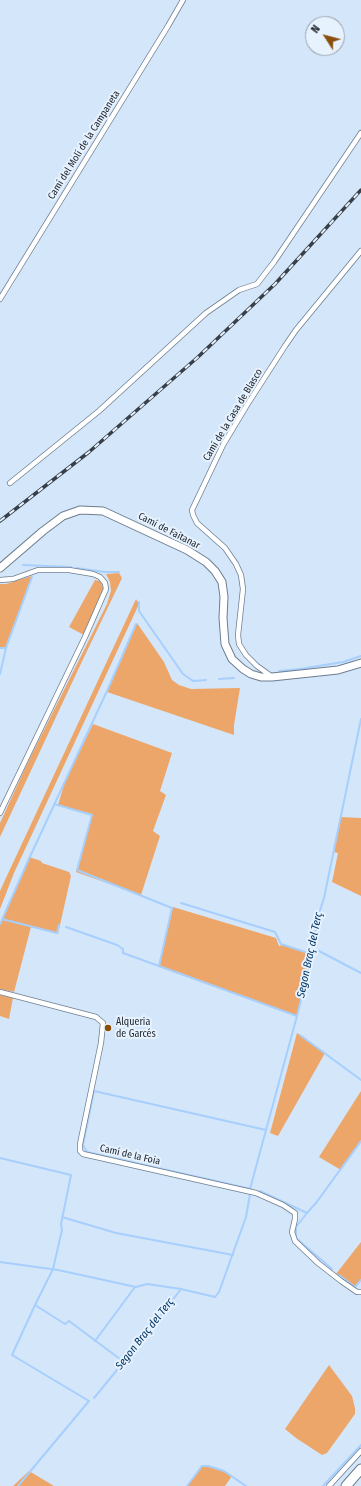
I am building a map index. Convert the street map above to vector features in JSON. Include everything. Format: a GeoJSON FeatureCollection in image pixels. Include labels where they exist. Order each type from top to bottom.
{"type":"FeatureCollection","features":[{"type":"Feature","properties":{"kind":"highway"},"geometry":{"type":"LineString","coordinates":[[346,1486],[361,1469]]}},
{"type":"Feature","properties":{"kind":"street","name":"Camí del Molí de la Campaneta"},"geometry":{"type":"LineString","coordinates":[[0,299],[168,26],[182,0]]}},
{"type":"Feature","properties":{"kind":"street"},"geometry":{"type":"LineString","coordinates":[[10,483],[99,411],[206,313],[239,290],[257,284],[274,262],[361,133]]}},
{"type":"Feature","properties":{"kind":"street","name":"Camí de la Casa de Blasco"},"geometry":{"type":"LineString","coordinates":[[272,677],[257,666],[246,655],[239,644],[238,635],[243,589],[241,575],[236,564],[225,548],[197,523],[192,510],[223,445],[285,346],[296,330],[361,251]]}},
{"type":"Feature","properties":{"kind":"street","name":"Camí de Faitanar"},"geometry":{"type":"LineString","coordinates":[[0,568],[63,516],[80,510],[103,512],[124,520],[187,550],[206,562],[215,571],[222,582],[224,597],[223,618],[225,644],[232,658],[243,670],[261,677],[272,677],[338,670],[361,663]]}},
{"type":"Feature","properties":{"kind":"street"},"geometry":{"type":"LineString","coordinates":[[0,580],[13,579],[38,570],[69,570],[93,574],[100,577],[105,583],[106,589],[85,637],[0,813]]}},
{"type":"Feature","properties":{"kind":"street","name":"Camí de la Foia"},"geometry":{"type":"LineString","coordinates":[[0,992],[96,1017],[103,1023],[101,1043],[80,1144],[80,1151],[83,1154],[256,1193],[283,1205],[295,1213],[292,1232],[295,1241],[341,1282],[357,1292],[361,1292]]}},
{"type":"Feature","properties":{"kind":"street"},"geometry":{"type":"LineString","coordinates":[[329,1486],[361,1451]]}},
{"type":"Feature","properties":{"kind":"shaded area"},"geometry":{"type":"Polygon","coordinates":[[[119,573],[122,578],[0,837],[0,823],[28,762],[107,604],[111,591],[110,582],[106,574],[119,573]]]}},
{"type":"Feature","properties":{"kind":"shaded area"},"geometry":{"type":"Polygon","coordinates":[[[32,576],[5,648],[0,648],[0,584],[6,584],[32,576]]]}},
{"type":"Feature","properties":{"kind":"shaded area"},"geometry":{"type":"Polygon","coordinates":[[[95,580],[100,581],[105,592],[84,635],[69,627],[95,580]]]}},
{"type":"Feature","properties":{"kind":"shaded area"},"geometry":{"type":"Polygon","coordinates":[[[136,599],[139,604],[14,873],[0,909],[0,891],[136,599]]]}},
{"type":"Feature","properties":{"kind":"shaded area"},"geometry":{"type":"Polygon","coordinates":[[[137,623],[164,662],[172,680],[179,685],[191,689],[240,688],[234,725],[234,735],[107,692],[137,623]]]}},
{"type":"Feature","properties":{"kind":"shaded area"},"geometry":{"type":"Polygon","coordinates":[[[93,724],[172,753],[160,791],[166,795],[153,831],[160,836],[141,895],[76,872],[92,814],[58,805],[65,781],[93,724]]]}},
{"type":"Feature","properties":{"kind":"shaded area"},"geometry":{"type":"Polygon","coordinates":[[[340,817],[361,818],[361,896],[332,882],[338,853],[333,852],[340,817]]]}},
{"type":"Feature","properties":{"kind":"shaded area"},"geometry":{"type":"Polygon","coordinates":[[[29,857],[69,872],[71,876],[58,934],[31,927],[14,992],[0,989],[0,925],[29,857]]]}},
{"type":"Feature","properties":{"kind":"shaded area"},"geometry":{"type":"Polygon","coordinates":[[[173,907],[276,938],[279,946],[283,945],[312,954],[297,1016],[159,967],[173,907]]]}},
{"type":"Feature","properties":{"kind":"shaded area"},"geometry":{"type":"Polygon","coordinates":[[[0,995],[13,998],[9,1019],[0,1016],[0,995]]]}},
{"type":"Feature","properties":{"kind":"shaded area"},"geometry":{"type":"Polygon","coordinates":[[[297,1033],[325,1053],[278,1136],[270,1133],[297,1033]]]}},
{"type":"Feature","properties":{"kind":"shaded area"},"geometry":{"type":"Polygon","coordinates":[[[361,1091],[361,1142],[341,1170],[319,1157],[361,1091]]]}},
{"type":"Feature","properties":{"kind":"shaded area"},"geometry":{"type":"Polygon","coordinates":[[[361,1242],[361,1280],[354,1288],[336,1274],[361,1242]]]}},
{"type":"Feature","properties":{"kind":"shaded area"},"geometry":{"type":"Polygon","coordinates":[[[329,1365],[352,1396],[355,1414],[327,1453],[322,1455],[285,1429],[329,1365]]]}},
{"type":"Feature","properties":{"kind":"shaded area"},"geometry":{"type":"Polygon","coordinates":[[[203,1465],[219,1469],[232,1476],[225,1486],[187,1486],[203,1465]]]}},
{"type":"Feature","properties":{"kind":"shaded area"},"geometry":{"type":"Polygon","coordinates":[[[29,1471],[54,1486],[13,1486],[29,1471]]]}},
{"type":"Feature","properties":{"kind":"waterway"},"geometry":{"type":"LineString","coordinates":[[23,565],[71,567]]}},
{"type":"Feature","properties":{"kind":"waterway"},"geometry":{"type":"LineString","coordinates":[[76,568],[105,572],[119,572]]}},
{"type":"Feature","properties":{"kind":"waterway"},"geometry":{"type":"LineString","coordinates":[[0,648],[6,648],[32,577]]}},
{"type":"Feature","properties":{"kind":"waterway"},"geometry":{"type":"LineString","coordinates":[[139,602],[139,611],[183,674],[193,681],[206,680]]}},
{"type":"Feature","properties":{"kind":"waterway"},"geometry":{"type":"LineString","coordinates":[[0,924],[107,691],[136,624]]}},
{"type":"Feature","properties":{"kind":"waterway"},"geometry":{"type":"LineString","coordinates":[[0,674],[6,648]]}},
{"type":"Feature","properties":{"kind":"waterway"},"geometry":{"type":"LineString","coordinates":[[279,671],[343,662],[361,656]]}},
{"type":"Feature","properties":{"kind":"waterway"},"geometry":{"type":"LineString","coordinates":[[219,679],[234,678]]}},
{"type":"Feature","properties":{"kind":"waterway","name":"Segon Braç del Terç"},"geometry":{"type":"LineString","coordinates":[[250,1189],[297,1016],[312,954],[317,920],[324,898],[361,719]]}},
{"type":"Feature","properties":{"kind":"waterway"},"geometry":{"type":"LineString","coordinates":[[54,804],[92,815],[77,870],[172,908],[159,966]]}},
{"type":"Feature","properties":{"kind":"waterway"},"geometry":{"type":"LineString","coordinates":[[181,903],[275,932],[281,944],[311,954]]}},
{"type":"Feature","properties":{"kind":"waterway"},"geometry":{"type":"LineString","coordinates":[[2,919],[57,933],[59,925]]}},
{"type":"Feature","properties":{"kind":"waterway"},"geometry":{"type":"LineString","coordinates":[[66,927],[117,945],[123,949],[123,953],[297,1016]]}},
{"type":"Feature","properties":{"kind":"waterway"},"geometry":{"type":"LineString","coordinates":[[319,951],[361,973]]}},
{"type":"Feature","properties":{"kind":"waterway"},"geometry":{"type":"LineString","coordinates":[[300,1035],[361,1080]]}},
{"type":"Feature","properties":{"kind":"waterway"},"geometry":{"type":"LineString","coordinates":[[251,1189],[87,1152],[83,1145],[94,1091],[266,1130]]}},
{"type":"Feature","properties":{"kind":"waterway"},"geometry":{"type":"LineString","coordinates":[[260,1191],[307,1213],[316,1203],[361,1141]]}},
{"type":"Feature","properties":{"kind":"waterway"},"geometry":{"type":"LineString","coordinates":[[0,1158],[71,1175],[61,1224],[62,1230],[53,1269],[12,1355],[89,1401],[18,1486]]}},
{"type":"Feature","properties":{"kind":"waterway","name":"Segon Braç del Terç"},"geometry":{"type":"LineString","coordinates":[[94,1398],[181,1289],[215,1297],[219,1292],[246,1217],[250,1194]]}},
{"type":"Feature","properties":{"kind":"waterway"},"geometry":{"type":"LineString","coordinates":[[307,1213],[296,1227],[296,1238],[332,1269]]}},
{"type":"Feature","properties":{"kind":"waterway"},"geometry":{"type":"LineString","coordinates":[[62,1217],[116,1233],[233,1255]]}},
{"type":"Feature","properties":{"kind":"waterway"},"geometry":{"type":"LineString","coordinates":[[0,1262],[58,1270],[136,1287],[147,1284],[181,1289]]}},
{"type":"Feature","properties":{"kind":"waterway"},"geometry":{"type":"LineString","coordinates":[[339,1275],[355,1287],[361,1280]]}},
{"type":"Feature","properties":{"kind":"waterway"},"geometry":{"type":"LineString","coordinates":[[95,1341],[135,1287]]}},
{"type":"Feature","properties":{"kind":"waterway"},"geometry":{"type":"LineString","coordinates":[[35,1305],[65,1324],[69,1321],[124,1362]]}},
{"type":"Feature","properties":{"kind":"waterway"},"geometry":{"type":"LineString","coordinates":[[323,1486],[361,1445]]}},
{"type":"Feature","properties":{"kind":"waterway"},"geometry":{"type":"LineString","coordinates":[[187,1486],[202,1466],[208,1466],[224,1471],[246,1486]]}},
{"type":"Feature","properties":{"kind":"railway"},"geometry":{"type":"LineString","coordinates":[[0,521],[89,452],[198,357],[275,284],[361,190]]}},
{"type":"Feature","properties":{"kind":"place","name":"Alqueria de Garcés"},"geometry":{"type":"Point","coordinates":[108,1028]}}]}
